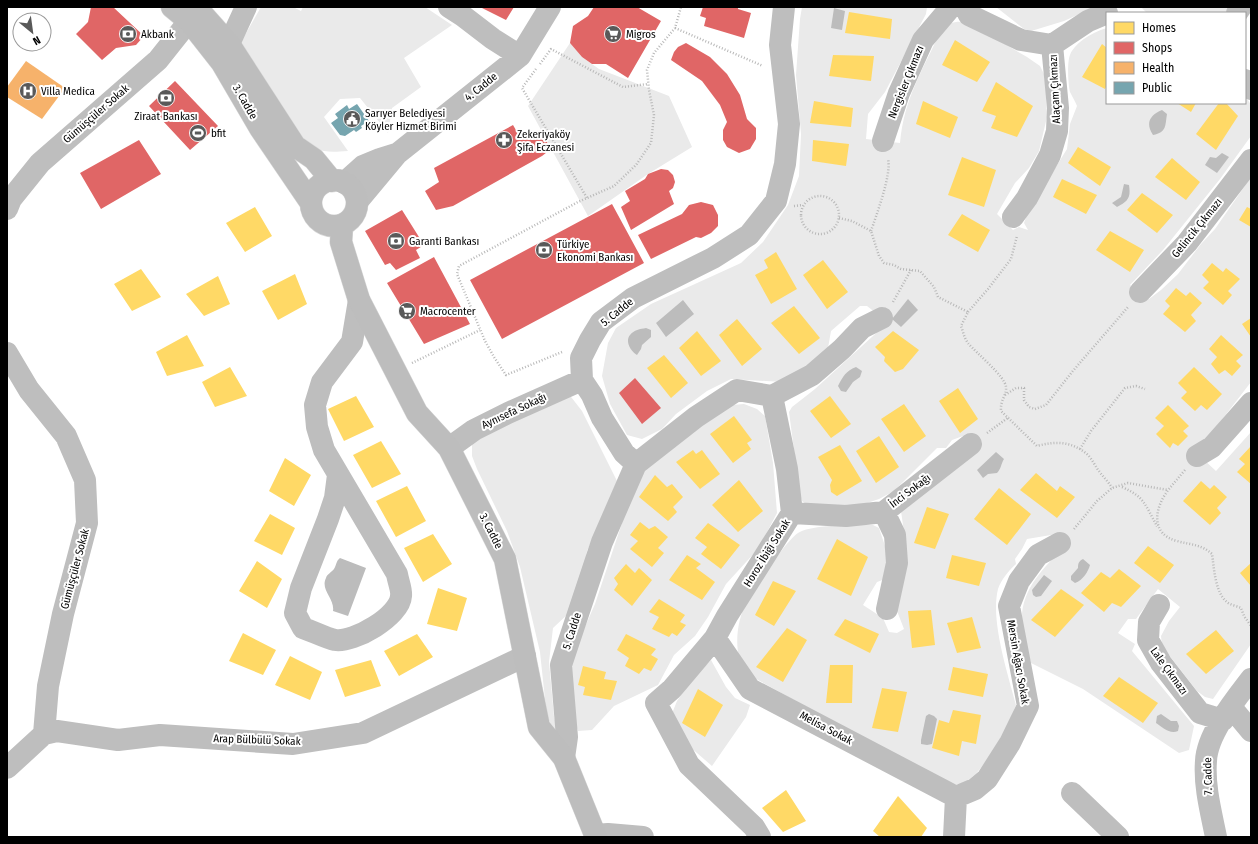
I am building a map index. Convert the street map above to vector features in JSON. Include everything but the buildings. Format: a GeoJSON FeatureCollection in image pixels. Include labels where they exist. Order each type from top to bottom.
{"type":"FeatureCollection","features":[{"type":"Feature","properties":{"kind":"main road","name":"3. Cadde"},"geometry":{"type":"LineString","coordinates":[[172,7],[192,14],[228,44],[295,146],[314,159],[338,182]]}},
{"type":"Feature","properties":{"kind":"main road","name":"3. Cadde"},"geometry":{"type":"LineString","coordinates":[[192,14],[260,128],[311,203]]}},
{"type":"Feature","properties":{"kind":"main road"},"geometry":{"type":"LineString","coordinates":[[338,182],[353,191],[356,209],[348,221],[337,231],[321,222],[316,217],[312,210],[311,203],[312,196],[320,186],[338,182]]}},
{"type":"Feature","properties":{"kind":"main road","name":"3. Cadde"},"geometry":{"type":"LineString","coordinates":[[337,231],[359,300],[395,371],[417,413],[449,448],[505,560],[539,727],[564,758],[596,836]]}},
{"type":"Feature","properties":{"kind":"street"},"geometry":{"type":"LineString","coordinates":[[228,44],[246,7]]}},
{"type":"Feature","properties":{"kind":"street"},"geometry":{"type":"LineString","coordinates":[[449,7],[493,39],[520,56]]}},
{"type":"Feature","properties":{"kind":"street","name":"4. Cadde"},"geometry":{"type":"LineString","coordinates":[[397,154],[520,56],[550,7]]}},
{"type":"Feature","properties":{"kind":"street","name":"5. Cadde"},"geometry":{"type":"LineString","coordinates":[[582,380],[582,358],[590,340],[601,322],[633,298],[713,258],[749,235],[776,201],[785,164],[789,124],[780,45],[784,7]]}},
{"type":"Feature","properties":{"kind":"street","name":"Nergisler Çıkmazı"},"geometry":{"type":"LineString","coordinates":[[883,141],[899,93],[923,40],[951,7]]}},
{"type":"Feature","properties":{"kind":"street"},"geometry":{"type":"LineString","coordinates":[[965,7],[969,15],[1021,40],[1052,45],[1088,21],[1106,13]]}},
{"type":"Feature","properties":{"kind":"street","name":"Gümüşçüler Sokak"},"geometry":{"type":"LineString","coordinates":[[7,209],[11,199],[40,163],[158,60],[192,14]]}},
{"type":"Feature","properties":{"kind":"street","name":"Alaçam Çıkmazı"},"geometry":{"type":"LineString","coordinates":[[1013,217],[1027,198],[1050,155],[1057,131],[1058,108],[1052,45]]}},
{"type":"Feature","properties":{"kind":"street"},"geometry":{"type":"LineString","coordinates":[[338,182],[363,166],[397,154]]}},
{"type":"Feature","properties":{"kind":"street"},"geometry":{"type":"LineString","coordinates":[[356,202],[397,154]]}},
{"type":"Feature","properties":{"kind":"street","name":"Gelincik Çıkmazı"},"geometry":{"type":"LineString","coordinates":[[1140,292],[1187,243],[1251,160]]}},
{"type":"Feature","properties":{"kind":"street"},"geometry":{"type":"LineString","coordinates":[[338,475],[333,505],[301,588],[295,613],[303,628],[336,640],[351,638],[376,626],[396,609],[402,596],[397,574],[324,450],[317,427],[315,405],[322,382],[352,342],[359,300]]}},
{"type":"Feature","properties":{"kind":"street"},"geometry":{"type":"LineString","coordinates":[[582,380],[592,395],[602,418],[624,453],[636,464],[696,417],[737,390],[772,396],[812,375],[842,349],[862,328],[882,318]]}},
{"type":"Feature","properties":{"kind":"street","name":"Gümüşçüler Sokak"},"geometry":{"type":"LineString","coordinates":[[7,354],[29,390],[66,436],[85,480],[87,523],[76,559],[48,686],[44,734]]}},
{"type":"Feature","properties":{"kind":"street","name":"Aynısefa Sokağı"},"geometry":{"type":"LineString","coordinates":[[449,448],[474,430],[582,380]]}},
{"type":"Feature","properties":{"kind":"street","name":"Horoz İbiği Sokak"},"geometry":{"type":"LineString","coordinates":[[760,837],[754,827],[688,765],[656,703],[672,689],[715,638],[727,616],[792,513],[787,469],[772,396]]}},
{"type":"Feature","properties":{"kind":"street"},"geometry":{"type":"LineString","coordinates":[[1197,456],[1212,448],[1251,403]]}},
{"type":"Feature","properties":{"kind":"street","name":"İnci Sokağı"},"geometry":{"type":"LineString","coordinates":[[792,513],[846,516],[884,512],[972,444]]}},
{"type":"Feature","properties":{"kind":"street","name":"5. Cadde"},"geometry":{"type":"LineString","coordinates":[[564,758],[567,737],[561,664],[602,542],[636,464]]}},
{"type":"Feature","properties":{"kind":"street"},"geometry":{"type":"LineString","coordinates":[[884,512],[895,535],[897,563],[887,609]]}},
{"type":"Feature","properties":{"kind":"street","name":"Mersin Ağacı Sokak"},"geometry":{"type":"LineString","coordinates":[[956,797],[975,789],[987,779],[1010,743],[1028,706],[1009,606],[1018,581],[1038,555],[1060,543]]}},
{"type":"Feature","properties":{"kind":"street","name":"Lale Çıkmazı"},"geometry":{"type":"LineString","coordinates":[[1159,605],[1149,622],[1148,640],[1161,663],[1200,713],[1227,713]]}},
{"type":"Feature","properties":{"kind":"street","name":"Melisa Sokak"},"geometry":{"type":"LineString","coordinates":[[715,638],[750,689],[956,797]]}},
{"type":"Feature","properties":{"kind":"street","name":"Arap Bülbülü Sokak"},"geometry":{"type":"LineString","coordinates":[[44,734],[57,731],[118,740],[160,735],[293,744],[363,734],[525,656]]}},
{"type":"Feature","properties":{"kind":"street","name":"7. Cadde"},"geometry":{"type":"LineString","coordinates":[[1216,836],[1208,800],[1206,760],[1211,739],[1251,679]]}},
{"type":"Feature","properties":{"kind":"street"},"geometry":{"type":"LineString","coordinates":[[1227,713],[1251,731]]}},
{"type":"Feature","properties":{"kind":"street"},"geometry":{"type":"LineString","coordinates":[[7,768],[44,734]]}},
{"type":"Feature","properties":{"kind":"street"},"geometry":{"type":"LineString","coordinates":[[1072,793],[1114,836]]}},
{"type":"Feature","properties":{"kind":"street"},"geometry":{"type":"LineString","coordinates":[[954,837],[956,797]]}},
{"type":"Feature","properties":{"kind":"street"},"geometry":{"type":"LineString","coordinates":[[596,836],[608,834],[643,837]]}},
{"type":"Feature","properties":{"kind":"path"},"geometry":{"type":"LineString","coordinates":[[590,340],[506,375],[485,341],[457,274],[460,266],[588,198],[614,186],[636,165],[651,143],[654,115],[647,70],[654,52],[675,28],[681,7]]}},
{"type":"Feature","properties":{"kind":"path"},"geometry":{"type":"LineString","coordinates":[[675,28],[784,75]]}},
{"type":"Feature","properties":{"kind":"path"},"geometry":{"type":"LineString","coordinates":[[588,198],[522,88],[551,49],[623,87],[648,84]]}},
{"type":"Feature","properties":{"kind":"path"},"geometry":{"type":"LineString","coordinates":[[883,141],[889,162],[881,200],[871,232],[879,256],[884,263],[894,265],[901,269],[920,271],[934,287],[938,297],[968,312]]}},
{"type":"Feature","properties":{"kind":"path"},"geometry":{"type":"LineString","coordinates":[[824,196],[834,201],[839,212],[839,218],[837,224],[832,229],[826,233],[820,234],[808,230],[803,224],[801,212],[803,205],[807,200],[812,197],[824,196]]}},
{"type":"Feature","properties":{"kind":"path"},"geometry":{"type":"LineString","coordinates":[[1013,217],[1019,227],[1011,259],[968,312],[961,326],[967,342],[1000,374],[1006,387],[1004,396],[1000,403],[1001,410],[1037,446],[1062,442],[1080,449],[1089,455],[1100,473],[1108,481],[1112,488]]}},
{"type":"Feature","properties":{"kind":"path"},"geometry":{"type":"LineString","coordinates":[[839,218],[852,221],[871,232]]}},
{"type":"Feature","properties":{"kind":"path"},"geometry":{"type":"LineString","coordinates":[[882,318],[896,298],[911,270]]}},
{"type":"Feature","properties":{"kind":"path"},"geometry":{"type":"LineString","coordinates":[[1004,396],[1016,388],[1024,388],[1024,400],[1028,407],[1035,409],[1046,405],[1140,292]]}},
{"type":"Feature","properties":{"kind":"path"},"geometry":{"type":"LineString","coordinates":[[395,371],[480,330]]}},
{"type":"Feature","properties":{"kind":"path"},"geometry":{"type":"LineString","coordinates":[[1080,449],[1125,388],[1136,386],[1145,389]]}},
{"type":"Feature","properties":{"kind":"path"},"geometry":{"type":"LineString","coordinates":[[972,444],[1009,418]]}},
{"type":"Feature","properties":{"kind":"path"},"geometry":{"type":"LineString","coordinates":[[1157,526],[1158,514],[1162,501],[1168,490],[1197,456]]}},
{"type":"Feature","properties":{"kind":"path"},"geometry":{"type":"LineString","coordinates":[[1060,543],[1088,514],[1098,501],[1112,488],[1128,484],[1168,490]]}},
{"type":"Feature","properties":{"kind":"path"},"geometry":{"type":"LineString","coordinates":[[1121,486],[1142,498],[1157,526],[1165,536],[1177,541],[1205,548],[1212,554],[1215,576],[1221,595],[1227,602],[1242,608],[1244,616],[1251,626]]}},
{"type":"Feature","properties":{"kind":"shaded area"},"geometry":{"type":"Polygon","coordinates":[[[261,7],[293,7],[301,11],[303,7],[425,7],[452,25],[404,58],[421,87],[392,108],[388,133],[360,98],[340,99],[324,117],[348,151],[332,152],[316,149],[298,137],[241,46],[241,42],[261,7]]]}},
{"type":"Feature","properties":{"kind":"shaded area"},"geometry":{"type":"Polygon","coordinates":[[[802,7],[927,7],[926,14],[885,92],[868,114],[866,139],[900,143],[902,127],[915,85],[941,30],[947,25],[955,22],[966,22],[1040,66],[1044,74],[1047,117],[1039,151],[1029,168],[1015,183],[997,214],[1013,230],[1019,227],[1028,230],[1024,223],[1028,212],[1067,149],[1070,124],[1077,106],[1069,88],[1069,58],[1076,46],[1091,34],[1106,28],[1106,104],[1246,104],[1246,97],[1251,105],[1251,136],[1220,179],[1163,250],[1130,285],[1149,299],[1161,290],[1178,274],[1201,244],[1215,229],[1251,177],[1251,382],[1210,435],[1202,458],[1216,471],[1251,432],[1251,644],[1213,699],[1205,697],[1197,691],[1162,646],[1161,636],[1169,621],[1180,607],[1158,589],[1136,619],[1128,619],[1118,633],[1135,644],[1132,651],[1194,726],[1189,750],[1179,753],[1083,689],[1031,663],[1023,630],[1023,609],[1025,598],[1035,580],[1064,547],[1051,535],[1027,539],[1015,559],[1016,564],[1006,575],[998,589],[996,616],[998,631],[1016,705],[1002,736],[988,759],[973,777],[963,783],[947,785],[758,680],[749,674],[743,667],[737,640],[740,620],[746,604],[790,540],[798,533],[813,528],[873,525],[879,528],[891,564],[891,577],[877,582],[863,605],[883,618],[889,632],[897,633],[904,629],[897,611],[906,546],[901,511],[968,438],[963,436],[952,440],[946,448],[937,448],[894,491],[879,499],[858,506],[806,504],[802,501],[789,412],[792,407],[815,389],[885,325],[886,321],[867,306],[860,306],[831,331],[828,348],[818,362],[783,382],[731,379],[707,391],[676,414],[662,429],[642,439],[627,435],[610,404],[602,376],[608,343],[616,328],[651,304],[741,263],[763,242],[788,205],[799,176],[801,134],[796,75],[802,7]]]}},
{"type":"Feature","properties":{"kind":"shaded area"},"geometry":{"type":"Polygon","coordinates":[[[996,7],[1095,7],[1064,21],[1028,32],[996,7]]]}},
{"type":"Feature","properties":{"kind":"shaded area"},"geometry":{"type":"Polygon","coordinates":[[[1141,7],[1229,7],[1226,12],[1146,12],[1141,7]]]}},
{"type":"Feature","properties":{"kind":"shaded area"},"geometry":{"type":"Polygon","coordinates":[[[834,8],[845,11],[842,30],[831,28],[834,8]]]}},
{"type":"Feature","properties":{"kind":"shaded area"},"geometry":{"type":"Polygon","coordinates":[[[570,43],[582,57],[599,69],[669,96],[692,147],[648,174],[588,216],[528,106],[570,43]]]}},
{"type":"Feature","properties":{"kind":"shaded area"},"geometry":{"type":"Polygon","coordinates":[[[1162,110],[1167,114],[1164,128],[1158,134],[1153,135],[1149,127],[1150,120],[1154,114],[1162,110]]]}},
{"type":"Feature","properties":{"kind":"shaded area"},"geometry":{"type":"Polygon","coordinates":[[[1222,153],[1229,157],[1217,173],[1205,165],[1210,157],[1216,158],[1222,153]]]}},
{"type":"Feature","properties":{"kind":"shaded area"},"geometry":{"type":"Polygon","coordinates":[[[1124,184],[1129,185],[1130,193],[1128,199],[1117,207],[1112,203],[1121,197],[1124,184]]]}},
{"type":"Feature","properties":{"kind":"shaded area"},"geometry":{"type":"Polygon","coordinates":[[[908,299],[918,310],[901,327],[892,319],[908,299]]]}},
{"type":"Feature","properties":{"kind":"shaded area"},"geometry":{"type":"Polygon","coordinates":[[[683,300],[694,314],[666,337],[656,323],[683,300]]]}},
{"type":"Feature","properties":{"kind":"shaded area"},"geometry":{"type":"Polygon","coordinates":[[[646,328],[651,330],[651,337],[642,345],[637,355],[629,346],[629,337],[635,331],[646,328]]]}},
{"type":"Feature","properties":{"kind":"shaded area"},"geometry":{"type":"Polygon","coordinates":[[[856,367],[862,371],[860,377],[853,382],[846,392],[841,391],[838,386],[845,374],[856,367]]]}},
{"type":"Feature","properties":{"kind":"shaded area"},"geometry":{"type":"Polygon","coordinates":[[[568,393],[582,411],[617,481],[587,551],[582,581],[569,613],[553,628],[549,662],[554,717],[559,735],[547,718],[540,652],[520,567],[507,531],[477,469],[472,456],[472,444],[474,436],[568,393]]]}},
{"type":"Feature","properties":{"kind":"shaded area"},"geometry":{"type":"Polygon","coordinates":[[[744,404],[757,409],[765,416],[773,463],[777,513],[758,549],[726,584],[708,617],[695,636],[674,655],[658,685],[614,706],[592,730],[578,731],[568,699],[570,661],[595,604],[632,493],[643,470],[696,427],[732,405],[744,404]]]}},
{"type":"Feature","properties":{"kind":"shaded area"},"geometry":{"type":"Polygon","coordinates":[[[996,452],[1004,459],[999,470],[997,473],[988,474],[983,478],[977,470],[996,452]]]}},
{"type":"Feature","properties":{"kind":"shaded area"},"geometry":{"type":"Polygon","coordinates":[[[340,558],[366,568],[348,616],[333,611],[332,602],[325,587],[328,574],[334,569],[340,558]]]}},
{"type":"Feature","properties":{"kind":"shaded area"},"geometry":{"type":"Polygon","coordinates":[[[1083,559],[1090,565],[1085,576],[1075,583],[1071,580],[1071,576],[1078,568],[1080,561],[1083,559]]]}},
{"type":"Feature","properties":{"kind":"shaded area"},"geometry":{"type":"Polygon","coordinates":[[[1044,575],[1052,581],[1041,596],[1036,597],[1033,595],[1032,590],[1044,575]]]}},
{"type":"Feature","properties":{"kind":"shaded area"},"geometry":{"type":"Polygon","coordinates":[[[711,660],[726,687],[735,698],[750,705],[746,717],[712,766],[682,740],[671,716],[677,701],[691,681],[711,660]]]}},
{"type":"Feature","properties":{"kind":"shaded area"},"geometry":{"type":"Polygon","coordinates":[[[929,714],[937,719],[932,744],[927,745],[921,744],[921,740],[926,716],[929,714]]]}},
{"type":"Feature","properties":{"kind":"shaded area"},"geometry":{"type":"Polygon","coordinates":[[[1161,714],[1171,721],[1177,721],[1179,726],[1178,731],[1169,731],[1156,723],[1157,716],[1161,714]]]}},
{"type":"Feature","properties":{"kind":"place","name":"Akbank"},"geometry":{"type":"Point","coordinates":[128,34]}},
{"type":"Feature","properties":{"kind":"place","name":"Migros"},"geometry":{"type":"Point","coordinates":[613,34]}},
{"type":"Feature","properties":{"kind":"place","name":"Villa Medica"},"geometry":{"type":"Point","coordinates":[28,91]}},
{"type":"Feature","properties":{"kind":"place","name":"Ziraat Bankası"},"geometry":{"type":"Point","coordinates":[166,98]}},
{"type":"Feature","properties":{"kind":"place","name":"Sarıyer Belediyesi Köyler Hizmet Birimi"},"geometry":{"type":"Point","coordinates":[352,119]}},
{"type":"Feature","properties":{"kind":"place","name":"bfit"},"geometry":{"type":"Point","coordinates":[198,133]}},
{"type":"Feature","properties":{"kind":"place","name":"Zekeriyaköy Şifa Eczanesi"},"geometry":{"type":"Point","coordinates":[504,140]}},
{"type":"Feature","properties":{"kind":"place","name":"Garanti Bankası"},"geometry":{"type":"Point","coordinates":[396,241]}},
{"type":"Feature","properties":{"kind":"place","name":"Türkiye Ekonomi Bankası"},"geometry":{"type":"Point","coordinates":[544,250]}},
{"type":"Feature","properties":{"kind":"place","name":"Macrocenter"},"geometry":{"type":"Point","coordinates":[407,311]}}]}
